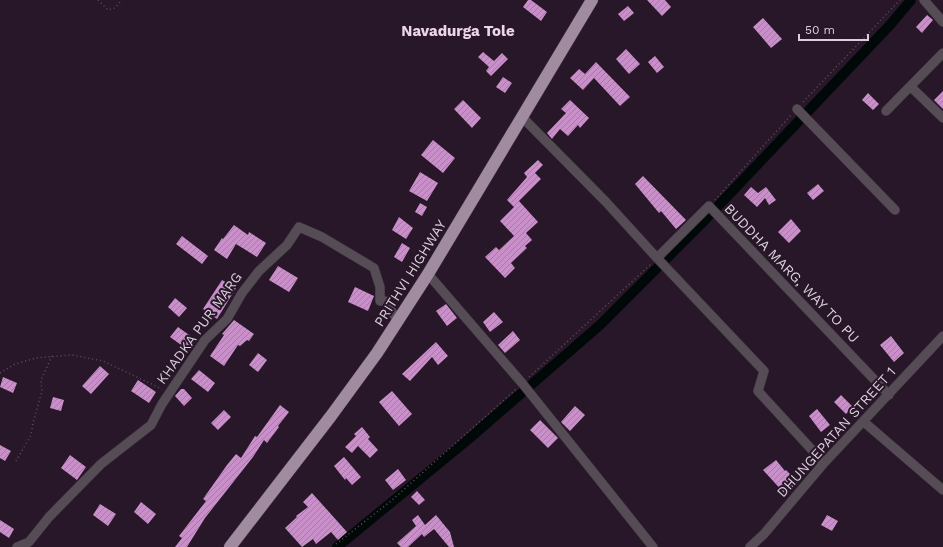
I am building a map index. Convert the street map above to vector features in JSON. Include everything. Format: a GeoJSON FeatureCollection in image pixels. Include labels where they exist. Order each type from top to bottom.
{"type":"FeatureCollection","features":[{"type":"Feature","properties":{"kind":"highway","name":"PRITHVI HIGHWAY"},"geometry":{"type":"LineString","coordinates":[[230,547],[331,416],[377,353],[428,274],[592,0]]}},
{"type":"Feature","properties":{"kind":"street"},"geometry":{"type":"LineString","coordinates":[[924,0],[943,22]]}},
{"type":"Feature","properties":{"kind":"street"},"geometry":{"type":"LineString","coordinates":[[886,111],[943,53]]}},
{"type":"Feature","properties":{"kind":"street"},"geometry":{"type":"LineString","coordinates":[[911,87],[943,118]]}},
{"type":"Feature","properties":{"kind":"street"},"geometry":{"type":"LineString","coordinates":[[797,109],[895,210]]}},
{"type":"Feature","properties":{"kind":"street"},"geometry":{"type":"LineString","coordinates":[[522,117],[606,202],[656,258],[764,371],[758,391],[824,463]]}},
{"type":"Feature","properties":{"kind":"street","name":"BUDDHA MARG, WAY TO PU"},"geometry":{"type":"LineString","coordinates":[[656,258],[709,206],[889,395]]}},
{"type":"Feature","properties":{"kind":"street","name":"KHADKA PUR MARG"},"geometry":{"type":"LineString","coordinates":[[17,547],[29,542],[49,516],[101,464],[151,425],[169,393],[205,340],[226,319],[242,293],[259,271],[287,245],[299,227],[322,237],[374,268],[380,287],[380,301],[385,301],[398,321]]}},
{"type":"Feature","properties":{"kind":"street"},"geometry":{"type":"LineString","coordinates":[[428,274],[522,383],[653,547]]}},
{"type":"Feature","properties":{"kind":"street","name":"DHUNGEPATAN STREET 1"},"geometry":{"type":"LineString","coordinates":[[750,547],[764,534],[824,463],[943,336]]}},
{"type":"Feature","properties":{"kind":"street"},"geometry":{"type":"LineString","coordinates":[[864,422],[943,490]]}},
{"type":"Feature","properties":{"kind":"path"},"geometry":{"type":"LineString","coordinates":[[98,0],[108,10],[115,8],[122,0]]}},
{"type":"Feature","properties":{"kind":"path"},"geometry":{"type":"LineString","coordinates":[[336,544],[391,501],[522,383],[656,258]]}},
{"type":"Feature","properties":{"kind":"path"},"geometry":{"type":"LineString","coordinates":[[0,373],[15,364],[36,358],[72,355],[103,361],[142,378],[169,393]]}},
{"type":"Feature","properties":{"kind":"path"},"geometry":{"type":"LineString","coordinates":[[16,462],[32,435],[33,422],[42,391],[41,380],[52,356]]}},
{"type":"Feature","properties":{"kind":"building"},"geometry":{"type":"Polygon","coordinates":[[[528,0],[531,0],[547,12],[541,21],[523,7],[528,0]]]}},
{"type":"Feature","properties":{"kind":"building"},"geometry":{"type":"Polygon","coordinates":[[[647,0],[665,0],[671,7],[662,16],[647,0]]]}},
{"type":"Feature","properties":{"kind":"building"},"geometry":{"type":"Polygon","coordinates":[[[628,6],[634,13],[624,21],[618,14],[628,6]]]}},
{"type":"Feature","properties":{"kind":"building"},"geometry":{"type":"Polygon","coordinates":[[[927,15],[933,20],[922,33],[916,27],[927,15]]]}},
{"type":"Feature","properties":{"kind":"building"},"geometry":{"type":"Polygon","coordinates":[[[763,18],[782,39],[771,48],[753,27],[763,18]]]}},
{"type":"Feature","properties":{"kind":"building"},"geometry":{"type":"Polygon","coordinates":[[[626,49],[640,64],[629,74],[616,59],[626,49]]]}},
{"type":"Feature","properties":{"kind":"building"},"geometry":{"type":"Polygon","coordinates":[[[483,52],[494,61],[502,53],[508,59],[491,76],[486,71],[489,67],[478,57],[483,52]]]}},
{"type":"Feature","properties":{"kind":"building"},"geometry":{"type":"Polygon","coordinates":[[[655,56],[664,67],[657,73],[648,62],[655,56]]]}},
{"type":"Feature","properties":{"kind":"building"},"geometry":{"type":"Polygon","coordinates":[[[596,62],[630,97],[620,106],[594,78],[583,90],[570,78],[579,69],[585,74],[596,62]]]}},
{"type":"Feature","properties":{"kind":"building"},"geometry":{"type":"Polygon","coordinates":[[[503,77],[512,83],[505,93],[496,87],[503,77]]]}},
{"type":"Feature","properties":{"kind":"building"},"geometry":{"type":"Polygon","coordinates":[[[943,91],[943,109],[934,100],[943,91]]]}},
{"type":"Feature","properties":{"kind":"building"},"geometry":{"type":"Polygon","coordinates":[[[868,93],[879,104],[873,110],[862,100],[868,93]]]}},
{"type":"Feature","properties":{"kind":"building"},"geometry":{"type":"Polygon","coordinates":[[[463,100],[481,118],[472,128],[454,109],[463,100]]]}},
{"type":"Feature","properties":{"kind":"building"},"geometry":{"type":"Polygon","coordinates":[[[570,100],[589,118],[580,128],[578,125],[568,136],[560,129],[552,139],[547,133],[566,113],[561,109],[570,100]]]}},
{"type":"Feature","properties":{"kind":"building"},"geometry":{"type":"Polygon","coordinates":[[[433,140],[455,158],[443,173],[421,155],[433,140]]]}},
{"type":"Feature","properties":{"kind":"building"},"geometry":{"type":"Polygon","coordinates":[[[538,160],[543,165],[535,173],[541,179],[519,201],[538,222],[526,233],[532,240],[525,246],[527,248],[511,263],[515,268],[505,278],[485,257],[496,247],[499,250],[514,236],[500,221],[514,207],[507,200],[527,177],[524,173],[538,160]]]}},
{"type":"Feature","properties":{"kind":"building"},"geometry":{"type":"Polygon","coordinates":[[[420,172],[438,183],[427,201],[409,191],[420,172]]]}},
{"type":"Feature","properties":{"kind":"building"},"geometry":{"type":"Polygon","coordinates":[[[643,176],[686,220],[676,229],[661,211],[659,213],[635,184],[643,176]]]}},
{"type":"Feature","properties":{"kind":"building"},"geometry":{"type":"Polygon","coordinates":[[[818,184],[824,191],[813,200],[807,193],[818,184]]]}},
{"type":"Feature","properties":{"kind":"building"},"geometry":{"type":"Polygon","coordinates":[[[751,187],[758,193],[766,187],[776,200],[769,205],[765,198],[757,207],[744,195],[751,187]]]}},
{"type":"Feature","properties":{"kind":"building"},"geometry":{"type":"Polygon","coordinates":[[[420,203],[427,207],[422,216],[415,212],[420,203]]]}},
{"type":"Feature","properties":{"kind":"building"},"geometry":{"type":"Polygon","coordinates":[[[399,217],[413,228],[406,239],[392,230],[399,217]]]}},
{"type":"Feature","properties":{"kind":"building"},"geometry":{"type":"Polygon","coordinates":[[[791,219],[801,231],[789,243],[778,232],[791,219]]]}},
{"type":"Feature","properties":{"kind":"building"},"geometry":{"type":"Polygon","coordinates":[[[234,225],[248,235],[249,232],[266,243],[257,257],[236,244],[227,259],[214,250],[222,238],[223,239],[234,225]]]}},
{"type":"Feature","properties":{"kind":"building"},"geometry":{"type":"Polygon","coordinates":[[[182,236],[208,256],[202,264],[176,244],[182,236]]]}},
{"type":"Feature","properties":{"kind":"building"},"geometry":{"type":"Polygon","coordinates":[[[402,243],[410,248],[402,262],[394,257],[402,243]]]}},
{"type":"Feature","properties":{"kind":"building"},"geometry":{"type":"Polygon","coordinates":[[[278,266],[298,278],[289,292],[269,280],[278,266]]]}},
{"type":"Feature","properties":{"kind":"building"},"geometry":{"type":"Polygon","coordinates":[[[222,280],[236,288],[217,319],[203,309],[222,280]]]}},
{"type":"Feature","properties":{"kind":"building"},"geometry":{"type":"Polygon","coordinates":[[[355,287],[374,296],[368,311],[348,302],[355,287]]]}},
{"type":"Feature","properties":{"kind":"building"},"geometry":{"type":"Polygon","coordinates":[[[175,298],[187,308],[179,317],[168,307],[175,298]]]}},
{"type":"Feature","properties":{"kind":"building"},"geometry":{"type":"Polygon","coordinates":[[[446,304],[457,318],[447,326],[436,311],[446,304]]]}},
{"type":"Feature","properties":{"kind":"building"},"geometry":{"type":"Polygon","coordinates":[[[494,312],[503,322],[490,332],[483,322],[494,312]]]}},
{"type":"Feature","properties":{"kind":"building"},"geometry":{"type":"Polygon","coordinates":[[[234,320],[254,334],[249,341],[247,340],[240,346],[238,345],[224,366],[210,356],[224,335],[222,334],[234,320]]]}},
{"type":"Feature","properties":{"kind":"building"},"geometry":{"type":"Polygon","coordinates":[[[178,327],[196,340],[188,350],[170,337],[178,327]]]}},
{"type":"Feature","properties":{"kind":"building"},"geometry":{"type":"Polygon","coordinates":[[[513,331],[520,340],[505,353],[498,345],[513,331]]]}},
{"type":"Feature","properties":{"kind":"building"},"geometry":{"type":"Polygon","coordinates":[[[891,336],[904,353],[894,362],[880,345],[891,336]]]}},
{"type":"Feature","properties":{"kind":"building"},"geometry":{"type":"Polygon","coordinates":[[[436,342],[448,356],[438,365],[432,357],[410,381],[402,374],[436,342]]]}},
{"type":"Feature","properties":{"kind":"building"},"geometry":{"type":"Polygon","coordinates":[[[258,353],[267,360],[258,372],[249,365],[258,353]]]}},
{"type":"Feature","properties":{"kind":"building"},"geometry":{"type":"Polygon","coordinates":[[[100,366],[109,374],[91,394],[82,386],[100,366]]]}},
{"type":"Feature","properties":{"kind":"building"},"geometry":{"type":"Polygon","coordinates":[[[199,370],[215,383],[208,392],[191,379],[199,370]]]}},
{"type":"Feature","properties":{"kind":"building"},"geometry":{"type":"Polygon","coordinates":[[[3,377],[17,383],[13,393],[0,387],[3,377]]]}},
{"type":"Feature","properties":{"kind":"building"},"geometry":{"type":"Polygon","coordinates":[[[138,380],[156,392],[149,403],[131,391],[138,380]]]}},
{"type":"Feature","properties":{"kind":"building"},"geometry":{"type":"Polygon","coordinates":[[[181,389],[184,389],[192,398],[184,406],[175,396],[181,389]]]}},
{"type":"Feature","properties":{"kind":"building"},"geometry":{"type":"Polygon","coordinates":[[[392,391],[412,414],[399,426],[379,402],[392,391]]]}},
{"type":"Feature","properties":{"kind":"building"},"geometry":{"type":"Polygon","coordinates":[[[841,395],[853,407],[846,414],[834,402],[841,395]]]}},
{"type":"Feature","properties":{"kind":"building"},"geometry":{"type":"Polygon","coordinates":[[[53,397],[64,400],[61,411],[50,408],[53,397]]]}},
{"type":"Feature","properties":{"kind":"building"},"geometry":{"type":"Polygon","coordinates":[[[280,405],[289,412],[278,426],[279,427],[267,443],[264,440],[253,457],[205,518],[187,547],[175,547],[182,538],[179,536],[206,501],[203,499],[227,465],[236,454],[241,458],[255,436],[257,437],[280,405]]]}},
{"type":"Feature","properties":{"kind":"building"},"geometry":{"type":"Polygon","coordinates":[[[575,406],[585,415],[570,431],[561,422],[575,406]]]}},
{"type":"Feature","properties":{"kind":"building"},"geometry":{"type":"Polygon","coordinates":[[[817,409],[830,425],[821,432],[809,416],[817,409]]]}},
{"type":"Feature","properties":{"kind":"building"},"geometry":{"type":"Polygon","coordinates":[[[224,410],[231,417],[218,430],[211,423],[224,410]]]}},
{"type":"Feature","properties":{"kind":"building"},"geometry":{"type":"Polygon","coordinates":[[[540,420],[558,438],[548,448],[530,430],[540,420]]]}},
{"type":"Feature","properties":{"kind":"building"},"geometry":{"type":"Polygon","coordinates":[[[362,427],[370,437],[368,439],[378,450],[370,458],[358,446],[352,453],[345,447],[356,436],[354,434],[362,427]]]}},
{"type":"Feature","properties":{"kind":"building"},"geometry":{"type":"Polygon","coordinates":[[[0,445],[11,451],[5,461],[0,458],[0,445]]]}},
{"type":"Feature","properties":{"kind":"building"},"geometry":{"type":"Polygon","coordinates":[[[70,455],[86,467],[77,480],[61,468],[70,455]]]}},
{"type":"Feature","properties":{"kind":"building"},"geometry":{"type":"Polygon","coordinates":[[[344,457],[361,477],[352,485],[346,478],[345,480],[334,466],[344,457]]]}},
{"type":"Feature","properties":{"kind":"building"},"geometry":{"type":"Polygon","coordinates":[[[776,460],[785,471],[786,470],[798,482],[785,494],[763,470],[776,460]]]}},
{"type":"Feature","properties":{"kind":"building"},"geometry":{"type":"Polygon","coordinates":[[[398,469],[406,480],[393,490],[385,480],[398,469]]]}},
{"type":"Feature","properties":{"kind":"building"},"geometry":{"type":"Polygon","coordinates":[[[417,491],[425,500],[419,505],[411,497],[417,491]]]}},
{"type":"Feature","properties":{"kind":"building"},"geometry":{"type":"Polygon","coordinates":[[[312,493],[347,532],[338,540],[331,532],[316,544],[313,539],[302,547],[285,528],[297,517],[296,516],[308,507],[303,502],[312,493]]]}},
{"type":"Feature","properties":{"kind":"building"},"geometry":{"type":"Polygon","coordinates":[[[141,502],[156,514],[148,524],[134,512],[141,502]]]}},
{"type":"Feature","properties":{"kind":"building"},"geometry":{"type":"Polygon","coordinates":[[[100,504],[116,514],[108,526],[93,515],[100,504]]]}},
{"type":"Feature","properties":{"kind":"building"},"geometry":{"type":"Polygon","coordinates":[[[418,515],[425,525],[436,515],[450,532],[454,547],[449,547],[434,529],[424,537],[422,534],[408,547],[401,547],[397,543],[416,526],[412,520],[418,515]]]}},
{"type":"Feature","properties":{"kind":"building"},"geometry":{"type":"Polygon","coordinates":[[[827,515],[838,521],[832,531],[821,525],[827,515]]]}},
{"type":"Feature","properties":{"kind":"building"},"geometry":{"type":"Polygon","coordinates":[[[0,520],[14,529],[9,538],[0,532],[0,520]]]}},
{"type":"Feature","properties":{"kind":"waterway"},"geometry":{"type":"LineString","coordinates":[[337,547],[470,438],[600,325],[701,224],[890,25],[911,0]]}},
{"type":"Feature","properties":{"kind":"district","name":"Navadurga Tole"},"geometry":{"type":"Point","coordinates":[458,31]}}]}
